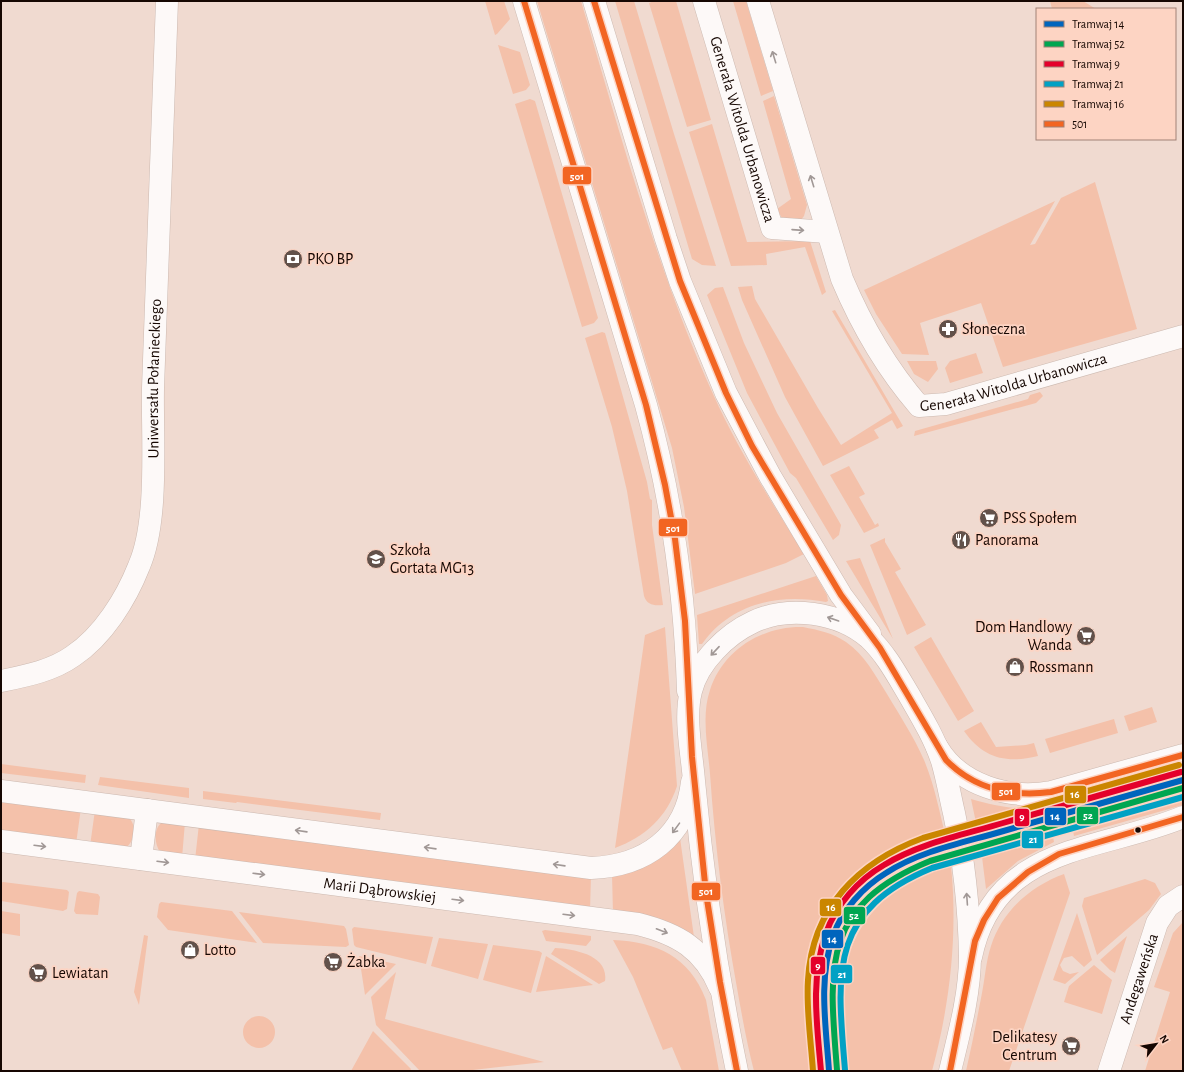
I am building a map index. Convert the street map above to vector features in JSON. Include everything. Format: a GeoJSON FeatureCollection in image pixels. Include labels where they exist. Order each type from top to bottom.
{"type":"FeatureCollection","features":[{"type":"Feature","properties":{"kind":"street","name":"Uniwersału Połanieckiego"},"geometry":{"type":"LineString","coordinates":[[1,681],[49,668],[72,657],[82,649],[104,626],[125,594],[140,564],[144,550],[152,492],[157,263],[167,1]]}},
{"type":"Feature","properties":{"kind":"street"},"geometry":{"type":"LineString","coordinates":[[524,1],[644,398],[661,462],[672,518],[680,572],[685,629],[688,710],[705,884],[723,1000],[737,1071]]}},
{"type":"Feature","properties":{"kind":"street"},"geometry":{"type":"LineString","coordinates":[[594,1],[666,239],[685,294],[726,394],[756,452],[833,581],[886,658],[946,760],[961,775],[991,788],[1020,794],[1051,792],[1183,755]]}},
{"type":"Feature","properties":{"kind":"street","name":"Generała Witolda Urbanowicza"},"geometry":{"type":"LineString","coordinates":[[704,1],[772,228],[827,232]]}},
{"type":"Feature","properties":{"kind":"street","name":"Generała Witolda Urbanowicza"},"geometry":{"type":"LineString","coordinates":[[758,1],[842,279],[853,305],[900,384],[919,406],[946,404],[1183,336]]}},
{"type":"Feature","properties":{"kind":"street"},"geometry":{"type":"LineString","coordinates":[[688,710],[689,699],[694,681],[711,655],[738,631],[768,617],[806,613],[833,619],[860,632],[886,658]]}},
{"type":"Feature","properties":{"kind":"street"},"geometry":{"type":"LineString","coordinates":[[934,740],[946,776],[961,844],[966,882],[970,966]]}},
{"type":"Feature","properties":{"kind":"street"},"geometry":{"type":"LineString","coordinates":[[1,791],[579,867],[604,868],[644,855],[661,844],[674,832],[689,801],[693,764]]}},
{"type":"Feature","properties":{"kind":"street"},"geometry":{"type":"LineString","coordinates":[[141,859],[147,810]]}},
{"type":"Feature","properties":{"kind":"street"},"geometry":{"type":"LineString","coordinates":[[951,1068],[970,966],[979,931],[990,908],[1011,885],[1028,872],[1059,854],[1183,817]]}},
{"type":"Feature","properties":{"kind":"street","name":"Marii Dąbrowskiej"},"geometry":{"type":"LineString","coordinates":[[1,841],[624,922],[651,927],[688,944],[704,959],[716,978],[723,1000]]}},
{"type":"Feature","properties":{"kind":"street","name":"Andegaweńska"},"geometry":{"type":"LineString","coordinates":[[1109,1071],[1157,923],[1168,906],[1183,896]]}},
{"type":"Feature","properties":{"kind":"shaded area"},"geometry":{"type":"Polygon","coordinates":[[[485,1],[504,1],[510,19],[495,35],[485,1]]]}},
{"type":"Feature","properties":{"kind":"shaded area"},"geometry":{"type":"Polygon","coordinates":[[[537,1],[581,1],[640,200],[656,249],[693,346],[713,394],[733,435],[804,554],[786,563],[695,594],[684,507],[672,448],[537,1]]]}},
{"type":"Feature","properties":{"kind":"shaded area"},"geometry":{"type":"Polygon","coordinates":[[[615,1],[634,1],[716,266],[702,265],[692,259],[615,1]]]}},
{"type":"Feature","properties":{"kind":"shaded area"},"geometry":{"type":"Polygon","coordinates":[[[654,1],[676,1],[711,120],[687,127],[649,3],[654,1]]]}},
{"type":"Feature","properties":{"kind":"shaded area"},"geometry":{"type":"Polygon","coordinates":[[[733,1],[746,1],[773,91],[761,96],[733,1]]]}},
{"type":"Feature","properties":{"kind":"shaded area"},"geometry":{"type":"Polygon","coordinates":[[[1050,1],[1083,1],[1094,8],[1052,8],[1050,1]]]}},
{"type":"Feature","properties":{"kind":"shaded area"},"geometry":{"type":"Polygon","coordinates":[[[498,45],[520,52],[530,85],[526,90],[513,94],[498,45]]]}},
{"type":"Feature","properties":{"kind":"shaded area"},"geometry":{"type":"Polygon","coordinates":[[[774,96],[807,205],[804,216],[800,221],[783,220],[777,209],[791,199],[763,101],[774,96]]]}},
{"type":"Feature","properties":{"kind":"shaded area"},"geometry":{"type":"Polygon","coordinates":[[[530,99],[535,101],[598,318],[594,323],[582,327],[515,104],[530,99]]]}},
{"type":"Feature","properties":{"kind":"shaded area"},"geometry":{"type":"Polygon","coordinates":[[[712,124],[747,242],[810,241],[826,292],[822,295],[805,247],[766,254],[767,265],[731,266],[689,132],[712,124]]]}},
{"type":"Feature","properties":{"kind":"shaded area"},"geometry":{"type":"Polygon","coordinates":[[[1095,182],[1137,329],[1003,367],[981,303],[920,323],[929,355],[902,354],[876,314],[864,290],[1055,201],[1030,245],[1035,244],[1061,198],[1095,182]]]}},
{"type":"Feature","properties":{"kind":"shaded area"},"geometry":{"type":"Polygon","coordinates":[[[752,286],[755,299],[841,445],[892,413],[832,311],[835,310],[903,426],[897,429],[892,420],[874,430],[879,438],[823,466],[785,397],[742,300],[738,287],[752,286]]]}},
{"type":"Feature","properties":{"kind":"shaded area"},"geometry":{"type":"Polygon","coordinates":[[[723,287],[744,343],[777,413],[841,525],[839,535],[833,540],[796,478],[790,473],[747,393],[707,295],[715,288],[723,287]]]}},
{"type":"Feature","properties":{"kind":"shaded area"},"geometry":{"type":"Polygon","coordinates":[[[602,332],[605,333],[647,482],[650,499],[652,500],[652,525],[663,605],[651,604],[645,599],[644,596],[627,491],[612,427],[585,338],[602,332]]]}},
{"type":"Feature","properties":{"kind":"shaded area"},"geometry":{"type":"Polygon","coordinates":[[[976,353],[983,373],[950,383],[945,368],[950,361],[976,353]]]}},
{"type":"Feature","properties":{"kind":"shaded area"},"geometry":{"type":"Polygon","coordinates":[[[907,361],[936,361],[938,369],[928,382],[914,374],[907,361]]]}},
{"type":"Feature","properties":{"kind":"shaded area"},"geometry":{"type":"Polygon","coordinates":[[[1040,392],[1043,396],[1036,403],[914,436],[915,431],[1028,399],[1030,395],[1040,392]]]}},
{"type":"Feature","properties":{"kind":"shaded area"},"geometry":{"type":"Polygon","coordinates":[[[849,466],[865,494],[859,497],[875,525],[878,523],[879,526],[864,533],[830,475],[849,466]]]}},
{"type":"Feature","properties":{"kind":"shaded area"},"geometry":{"type":"Polygon","coordinates":[[[885,538],[885,542],[901,569],[895,572],[926,625],[907,635],[870,545],[885,538]]]}},
{"type":"Feature","properties":{"kind":"shaded area"},"geometry":{"type":"Polygon","coordinates":[[[860,558],[893,639],[846,561],[860,558]]]}},
{"type":"Feature","properties":{"kind":"shaded area"},"geometry":{"type":"Polygon","coordinates":[[[816,576],[827,595],[828,601],[791,599],[757,604],[742,610],[727,619],[714,630],[702,644],[699,644],[697,615],[816,576]]]}},
{"type":"Feature","properties":{"kind":"shaded area"},"geometry":{"type":"Polygon","coordinates":[[[665,627],[677,786],[667,807],[654,824],[636,838],[615,848],[645,635],[665,627]]]}},
{"type":"Feature","properties":{"kind":"shaded area"},"geometry":{"type":"Polygon","coordinates":[[[803,627],[831,634],[846,642],[859,653],[874,673],[907,727],[924,760],[934,790],[947,842],[908,853],[873,873],[844,902],[833,918],[819,956],[816,976],[816,1011],[822,1071],[754,1071],[737,988],[720,881],[707,743],[707,700],[716,676],[724,663],[734,652],[759,636],[773,631],[803,627]]]}},
{"type":"Feature","properties":{"kind":"shaded area"},"geometry":{"type":"Polygon","coordinates":[[[931,637],[974,711],[958,721],[914,647],[931,637]]]}},
{"type":"Feature","properties":{"kind":"shaded area"},"geometry":{"type":"Polygon","coordinates":[[[1152,707],[1157,722],[1129,731],[1124,716],[1152,707]]]}},
{"type":"Feature","properties":{"kind":"shaded area"},"geometry":{"type":"Polygon","coordinates":[[[1114,719],[1118,733],[1050,753],[1045,739],[1114,719]]]}},
{"type":"Feature","properties":{"kind":"shaded area"},"geometry":{"type":"Polygon","coordinates":[[[981,722],[996,747],[1034,743],[1038,756],[1006,759],[987,753],[971,740],[964,731],[981,722]]]}},
{"type":"Feature","properties":{"kind":"shaded area"},"geometry":{"type":"Polygon","coordinates":[[[1,764],[86,775],[85,783],[1,773],[1,764]]]}},
{"type":"Feature","properties":{"kind":"shaded area"},"geometry":{"type":"Polygon","coordinates":[[[1183,768],[1183,774],[1066,807],[1064,802],[1183,768]]]}},
{"type":"Feature","properties":{"kind":"shaded area"},"geometry":{"type":"Polygon","coordinates":[[[100,777],[189,788],[189,798],[98,785],[100,777]]]}},
{"type":"Feature","properties":{"kind":"shaded area"},"geometry":{"type":"Polygon","coordinates":[[[203,791],[381,813],[380,820],[203,799],[203,791]]]}},
{"type":"Feature","properties":{"kind":"shaded area"},"geometry":{"type":"Polygon","coordinates":[[[1,797],[81,808],[76,844],[1,834],[1,797]]]}},
{"type":"Feature","properties":{"kind":"shaded area"},"geometry":{"type":"Polygon","coordinates":[[[971,799],[989,804],[1016,808],[1044,807],[1046,813],[978,832],[971,799]]]}},
{"type":"Feature","properties":{"kind":"shaded area"},"geometry":{"type":"Polygon","coordinates":[[[1183,799],[1183,805],[1074,836],[1073,831],[1183,799]]]}},
{"type":"Feature","properties":{"kind":"shaded area"},"geometry":{"type":"Polygon","coordinates":[[[95,810],[130,819],[134,834],[131,842],[126,848],[90,846],[95,810]]]}},
{"type":"Feature","properties":{"kind":"shaded area"},"geometry":{"type":"Polygon","coordinates":[[[164,821],[185,822],[182,858],[160,852],[158,848],[156,831],[160,824],[164,821]]]}},
{"type":"Feature","properties":{"kind":"shaded area"},"geometry":{"type":"Polygon","coordinates":[[[199,824],[591,875],[590,911],[195,860],[199,824]]]}},
{"type":"Feature","properties":{"kind":"shaded area"},"geometry":{"type":"Polygon","coordinates":[[[1053,837],[1054,842],[1018,861],[986,889],[982,857],[1053,837]]]}},
{"type":"Feature","properties":{"kind":"shaded area"},"geometry":{"type":"Polygon","coordinates":[[[680,838],[694,937],[613,914],[612,874],[680,838]]]}},
{"type":"Feature","properties":{"kind":"shaded area"},"geometry":{"type":"Polygon","coordinates":[[[951,866],[954,918],[951,969],[944,1020],[932,1071],[847,1071],[843,1018],[843,986],[847,963],[854,942],[864,924],[876,908],[892,894],[910,882],[929,873],[951,866]]]}},
{"type":"Feature","properties":{"kind":"shaded area"},"geometry":{"type":"Polygon","coordinates":[[[1064,874],[1070,893],[1009,1071],[966,1071],[988,958],[996,933],[1002,922],[1019,901],[1040,885],[1064,874]]]}},
{"type":"Feature","properties":{"kind":"shaded area"},"geometry":{"type":"Polygon","coordinates":[[[1145,879],[1155,883],[1161,894],[1149,910],[1097,955],[1082,906],[1084,898],[1145,879]]]}},
{"type":"Feature","properties":{"kind":"shaded area"},"geometry":{"type":"Polygon","coordinates":[[[3,882],[67,890],[69,892],[67,909],[63,911],[1,901],[1,883],[3,882]]]}},
{"type":"Feature","properties":{"kind":"shaded area"},"geometry":{"type":"Polygon","coordinates":[[[79,891],[98,894],[100,897],[98,915],[76,914],[74,911],[77,893],[79,891]]]}},
{"type":"Feature","properties":{"kind":"shaded area"},"geometry":{"type":"Polygon","coordinates":[[[161,902],[232,911],[257,943],[168,930],[157,917],[159,904],[161,902]]]}},
{"type":"Feature","properties":{"kind":"shaded area"},"geometry":{"type":"Polygon","coordinates":[[[1,911],[20,914],[20,936],[1,933],[1,911]]]}},
{"type":"Feature","properties":{"kind":"shaded area"},"geometry":{"type":"Polygon","coordinates":[[[239,912],[344,926],[349,945],[346,947],[263,943],[239,912]]]}},
{"type":"Feature","properties":{"kind":"shaded area"},"geometry":{"type":"Polygon","coordinates":[[[1077,913],[1092,960],[1084,967],[1072,956],[1064,958],[1060,965],[1063,971],[1070,974],[1079,972],[1065,984],[1053,980],[1077,913]]]}},
{"type":"Feature","properties":{"kind":"shaded area"},"geometry":{"type":"Polygon","coordinates":[[[1183,922],[1183,1071],[1145,1071],[1170,992],[1154,987],[1173,933],[1183,922]]]}},
{"type":"Feature","properties":{"kind":"shaded area"},"geometry":{"type":"Polygon","coordinates":[[[354,927],[433,937],[426,964],[356,947],[354,945],[352,929],[354,927]]]}},
{"type":"Feature","properties":{"kind":"shaded area"},"geometry":{"type":"Polygon","coordinates":[[[545,930],[591,936],[591,940],[586,946],[546,941],[542,931],[545,930]]]}},
{"type":"Feature","properties":{"kind":"shaded area"},"geometry":{"type":"Polygon","coordinates":[[[144,935],[148,936],[139,1005],[134,992],[144,935]]]}},
{"type":"Feature","properties":{"kind":"shaded area"},"geometry":{"type":"Polygon","coordinates":[[[1127,936],[1115,973],[1100,960],[1127,936]]]}},
{"type":"Feature","properties":{"kind":"shaded area"},"geometry":{"type":"Polygon","coordinates":[[[439,938],[488,944],[478,979],[431,966],[439,938]]]}},
{"type":"Feature","properties":{"kind":"shaded area"},"geometry":{"type":"Polygon","coordinates":[[[613,940],[629,941],[657,948],[670,954],[681,962],[690,972],[699,985],[706,1000],[719,1071],[682,1071],[672,1047],[663,1050],[633,977],[613,940]]]}},
{"type":"Feature","properties":{"kind":"shaded area"},"geometry":{"type":"Polygon","coordinates":[[[493,945],[539,951],[542,953],[531,993],[483,980],[493,945]]]}},
{"type":"Feature","properties":{"kind":"shaded area"},"geometry":{"type":"Polygon","coordinates":[[[555,948],[580,952],[596,959],[602,965],[605,972],[605,981],[599,984],[551,954],[555,948]]]}},
{"type":"Feature","properties":{"kind":"shaded area"},"geometry":{"type":"Polygon","coordinates":[[[359,956],[396,964],[365,995],[359,956]]]}},
{"type":"Feature","properties":{"kind":"shaded area"},"geometry":{"type":"Polygon","coordinates":[[[546,956],[593,985],[536,992],[546,956]]]}},
{"type":"Feature","properties":{"kind":"shaded area"},"geometry":{"type":"Polygon","coordinates":[[[1094,965],[1112,980],[1102,1014],[1064,1002],[1069,986],[1094,965]]]}},
{"type":"Feature","properties":{"kind":"shaded area"},"geometry":{"type":"Polygon","coordinates":[[[396,972],[385,1019],[544,1062],[464,1071],[420,1071],[376,1025],[371,997],[396,972]]]}},
{"type":"Feature","properties":{"kind":"shaded area"},"geometry":{"type":"Polygon","coordinates":[[[256,1016],[262,1016],[272,1023],[275,1032],[274,1038],[268,1045],[262,1048],[256,1048],[246,1041],[243,1035],[243,1029],[250,1019],[256,1016]]]}},
{"type":"Feature","properties":{"kind":"shaded area"},"geometry":{"type":"Polygon","coordinates":[[[373,1031],[411,1069],[410,1071],[351,1071],[373,1031]]]}},
{"type":"Feature","properties":{"kind":"tram line","name":"16"},"geometry":{"type":"LineString","coordinates":[[813,1071],[808,1003],[808,980],[811,954],[819,931],[829,910],[843,891],[859,874],[878,860],[923,838],[1179,765]]}},
{"type":"Feature","properties":{"kind":"tram line","name":"9"},"geometry":{"type":"LineString","coordinates":[[821,1071],[816,1002],[816,984],[821,950],[830,923],[842,903],[865,878],[898,857],[927,845],[1181,772]]}},
{"type":"Feature","properties":{"kind":"tram line","name":"14"},"geometry":{"type":"LineString","coordinates":[[829,1071],[824,1003],[824,986],[828,953],[833,936],[842,917],[854,900],[869,885],[899,865],[927,853],[1183,780]]}},
{"type":"Feature","properties":{"kind":"tram line","name":"52"},"geometry":{"type":"LineString","coordinates":[[837,1070],[834,1034],[834,971],[839,944],[850,920],[868,898],[894,879],[930,861],[1183,788]]}},
{"type":"Feature","properties":{"kind":"tram line","name":"21"},"geometry":{"type":"LineString","coordinates":[[845,1070],[841,1004],[842,975],[846,949],[857,925],[873,904],[898,885],[932,868],[1183,797]]}},
{"type":"Feature","properties":{"kind":"transit line","name":"501"},"geometry":{"type":"LineString","coordinates":[[524,1],[646,405],[665,485],[675,539],[685,621],[692,757],[706,893],[720,982],[737,1071]]}},
{"type":"Feature","properties":{"kind":"transit line","name":"501"},"geometry":{"type":"LineString","coordinates":[[594,1],[680,281],[726,393],[752,446],[841,595],[880,648],[946,760],[969,778],[994,789],[1008,792],[1036,793],[1051,792],[1183,755]]}},
{"type":"Feature","properties":{"kind":"transit line","name":"501"},"geometry":{"type":"LineString","coordinates":[[950,1071],[975,941],[984,920],[998,898],[1028,872],[1059,854],[1183,817]]}},
{"type":"Feature","properties":{"kind":"place","name":"PKO BP"},"geometry":{"type":"Point","coordinates":[293,259]}},
{"type":"Feature","properties":{"kind":"place","name":"Słoneczna"},"geometry":{"type":"Point","coordinates":[948,329]}},
{"type":"Feature","properties":{"kind":"place","name":"PSS Społem"},"geometry":{"type":"Point","coordinates":[989,518]}},
{"type":"Feature","properties":{"kind":"place","name":"Panorama"},"geometry":{"type":"Point","coordinates":[961,540]}},
{"type":"Feature","properties":{"kind":"place","name":"Szkoła Gortata MG13"},"geometry":{"type":"Point","coordinates":[376,559]}},
{"type":"Feature","properties":{"kind":"place","name":"Dom Handlowy Wanda"},"geometry":{"type":"Point","coordinates":[1086,636]}},
{"type":"Feature","properties":{"kind":"place","name":"Rossmann"},"geometry":{"type":"Point","coordinates":[1015,667]}},
{"type":"Feature","properties":{"kind":"place","name":"Lotto"},"geometry":{"type":"Point","coordinates":[190,950]}},
{"type":"Feature","properties":{"kind":"place","name":"Żabka"},"geometry":{"type":"Point","coordinates":[333,962]}},
{"type":"Feature","properties":{"kind":"place","name":"Lewiatan"},"geometry":{"type":"Point","coordinates":[38,973]}},
{"type":"Feature","properties":{"kind":"place","name":"Delikatesy Centrum"},"geometry":{"type":"Point","coordinates":[1071,1046]}}]}
